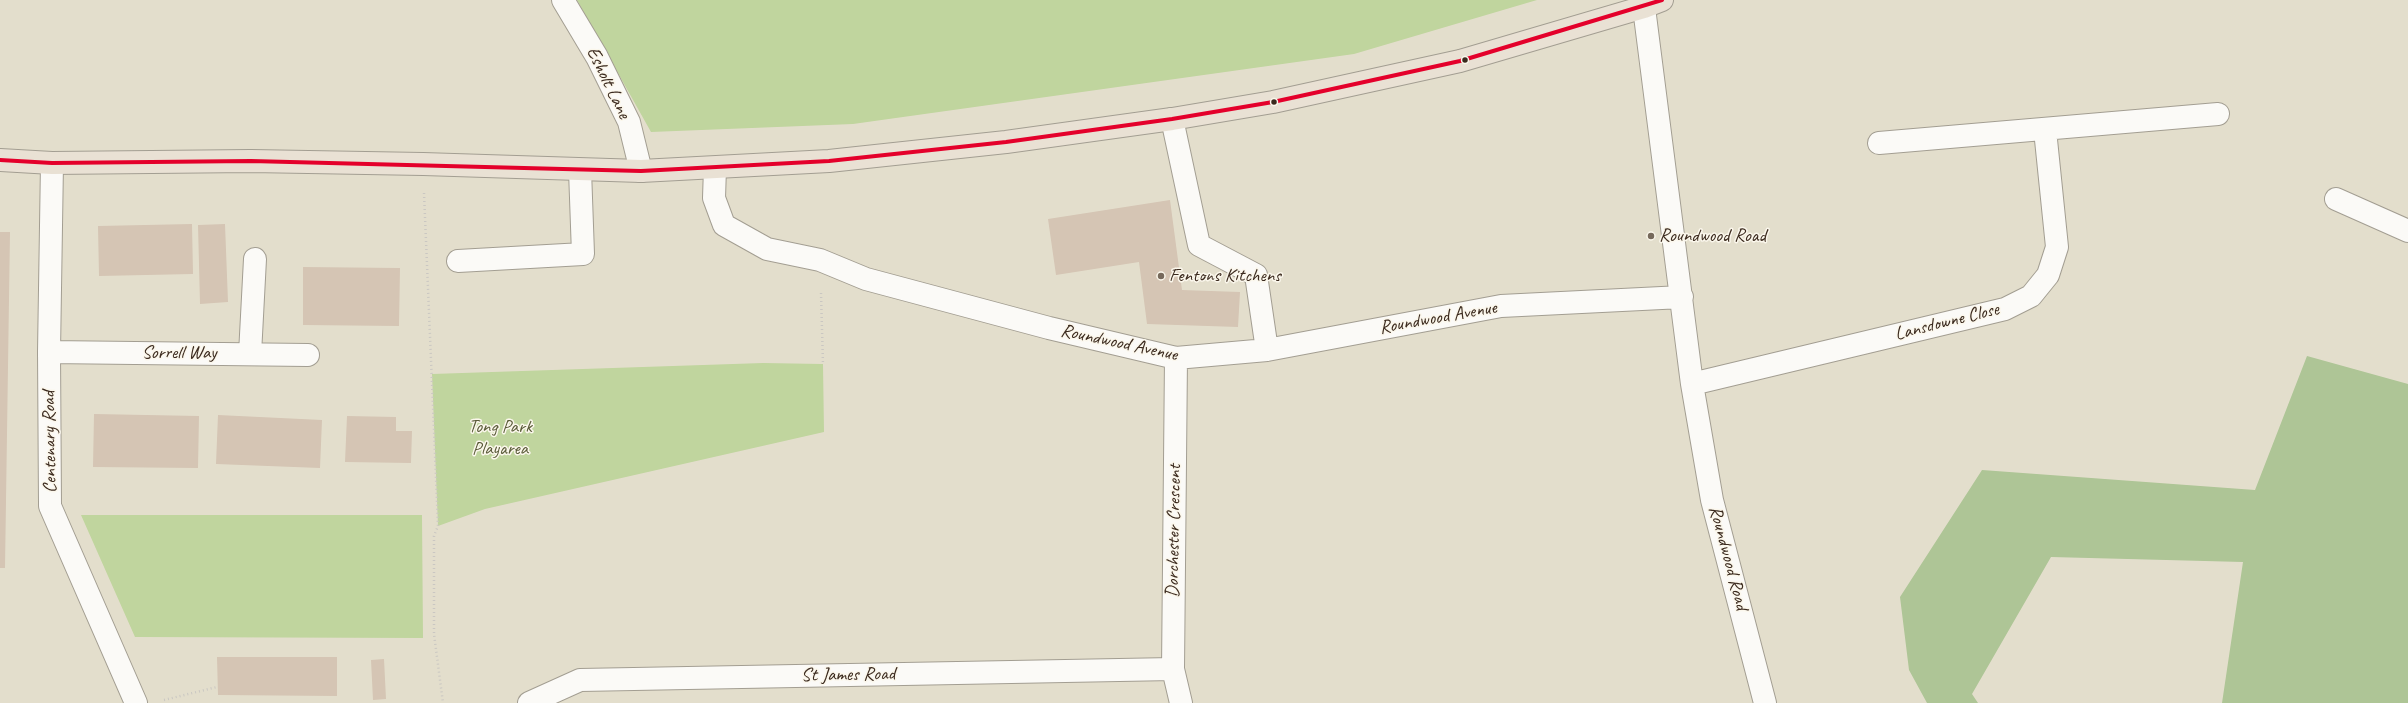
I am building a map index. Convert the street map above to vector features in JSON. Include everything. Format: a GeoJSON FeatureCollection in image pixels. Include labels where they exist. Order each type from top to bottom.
{"type":"FeatureCollection","features":[{"type":"Feature","properties":{"kind":"main road"},"geometry":{"type":"LineString","coordinates":[[0,160],[52,163],[251,162],[423,164],[641,171],[715,168],[844,159],[1006,142],[1172,119],[1273,102],[1460,61],[1649,2]]}},
{"type":"Feature","properties":{"kind":"street","name":"Esholt Lane"},"geometry":{"type":"LineString","coordinates":[[563,0],[597,57],[629,122],[641,171]]}},
{"type":"Feature","properties":{"kind":"street","name":"Roundwood Road"},"geometry":{"type":"LineString","coordinates":[[1649,2],[1692,384],[1712,500],[1765,703]]}},
{"type":"Feature","properties":{"kind":"street"},"geometry":{"type":"LineString","coordinates":[[1879,143],[2218,114]]}},
{"type":"Feature","properties":{"kind":"street"},"geometry":{"type":"LineString","coordinates":[[1172,119],[1199,245],[1256,275],[1267,350]]}},
{"type":"Feature","properties":{"kind":"street","name":"Lansdowne Close"},"geometry":{"type":"LineString","coordinates":[[1692,384],[2005,309],[2031,296],[2048,275],[2057,247],[2045,130]]}},
{"type":"Feature","properties":{"kind":"street","name":"Centenary Road"},"geometry":{"type":"LineString","coordinates":[[52,163],[49,352],[50,506],[136,703]]}},
{"type":"Feature","properties":{"kind":"street","name":"Roundwood Avenue"},"geometry":{"type":"LineString","coordinates":[[715,168],[714,198],[724,225],[767,249],[820,260],[866,278],[1049,328],[1176,358],[1267,350],[1501,306],[1682,297]]}},
{"type":"Feature","properties":{"kind":"street"},"geometry":{"type":"LineString","coordinates":[[458,261],[583,254],[580,170]]}},
{"type":"Feature","properties":{"kind":"street"},"geometry":{"type":"LineString","coordinates":[[2336,199],[2408,231]]}},
{"type":"Feature","properties":{"kind":"street"},"geometry":{"type":"LineString","coordinates":[[250,354],[255,259]]}},
{"type":"Feature","properties":{"kind":"street","name":"Sorrell Way"},"geometry":{"type":"LineString","coordinates":[[49,352],[308,355]]}},
{"type":"Feature","properties":{"kind":"street","name":"Dorchester Crescent"},"geometry":{"type":"LineString","coordinates":[[1176,358],[1173,669],[1181,703]]}},
{"type":"Feature","properties":{"kind":"street","name":"St James Road"},"geometry":{"type":"LineString","coordinates":[[529,703],[580,680],[1173,669]]}},
{"type":"Feature","properties":{"kind":"path"},"geometry":{"type":"LineString","coordinates":[[423,164],[438,526],[434,536],[434,634],[443,703]]}},
{"type":"Feature","properties":{"kind":"path"},"geometry":{"type":"LineString","coordinates":[[820,260],[823,364]]}},
{"type":"Feature","properties":{"kind":"path"},"geometry":{"type":"LineString","coordinates":[[136,703],[164,701],[218,687]]}},
{"type":"Feature","properties":{"kind":"green space"},"geometry":{"type":"Polygon","coordinates":[[[577,0],[1537,0],[1354,54],[853,124],[651,132],[577,0]]]}},
{"type":"Feature","properties":{"kind":"green space"},"geometry":{"type":"Polygon","coordinates":[[[2307,356],[2408,384],[2408,703],[2222,703],[2243,562],[2051,557],[1972,694],[1978,703],[1927,703],[1909,670],[1900,597],[1982,470],[2255,490],[2307,356]]]}},
{"type":"Feature","properties":{"kind":"green space","name":"Tong Park Playarea"},"geometry":{"type":"Polygon","coordinates":[[[763,363],[823,364],[824,432],[485,509],[438,526],[432,374],[763,363]]]}},
{"type":"Feature","properties":{"kind":"green space"},"geometry":{"type":"Polygon","coordinates":[[[81,515],[422,515],[423,638],[135,637],[81,515]]]}},
{"type":"Feature","properties":{"kind":"building"},"geometry":{"type":"Polygon","coordinates":[[[1170,200],[1182,290],[1240,292],[1238,327],[1147,324],[1139,262],[1056,275],[1048,219],[1170,200]]]}},
{"type":"Feature","properties":{"kind":"building"},"geometry":{"type":"Polygon","coordinates":[[[192,224],[193,274],[99,276],[98,226],[192,224]]]}},
{"type":"Feature","properties":{"kind":"building"},"geometry":{"type":"Polygon","coordinates":[[[225,224],[228,302],[200,304],[198,225],[225,224]]]}},
{"type":"Feature","properties":{"kind":"building"},"geometry":{"type":"Polygon","coordinates":[[[0,232],[10,232],[5,568],[0,568],[0,232]]]}},
{"type":"Feature","properties":{"kind":"building"},"geometry":{"type":"Polygon","coordinates":[[[303,267],[400,268],[399,326],[303,325],[303,267]]]}},
{"type":"Feature","properties":{"kind":"building"},"geometry":{"type":"Polygon","coordinates":[[[94,414],[199,416],[198,468],[93,467],[94,414]]]}},
{"type":"Feature","properties":{"kind":"building"},"geometry":{"type":"Polygon","coordinates":[[[218,415],[322,420],[320,468],[216,464],[218,415]]]}},
{"type":"Feature","properties":{"kind":"building"},"geometry":{"type":"Polygon","coordinates":[[[347,416],[396,417],[396,431],[412,431],[411,463],[345,462],[347,416]]]}},
{"type":"Feature","properties":{"kind":"building"},"geometry":{"type":"Polygon","coordinates":[[[217,657],[337,657],[337,696],[218,695],[217,657]]]}},
{"type":"Feature","properties":{"kind":"building"},"geometry":{"type":"Polygon","coordinates":[[[384,659],[386,699],[373,700],[371,660],[384,659]]]}},
{"type":"Feature","properties":{"kind":"transit line"},"geometry":{"type":"LineString","coordinates":[[0,160],[52,163],[251,161],[641,171],[829,161],[1006,142],[1172,119],[1273,102],[1460,61],[1662,0]]}},
{"type":"Feature","properties":{"kind":"place","name":"Roundwood Road"},"geometry":{"type":"Point","coordinates":[1651,236]}},
{"type":"Feature","properties":{"kind":"place","name":"Fentons Kitchens"},"geometry":{"type":"Point","coordinates":[1161,276]}}]}
